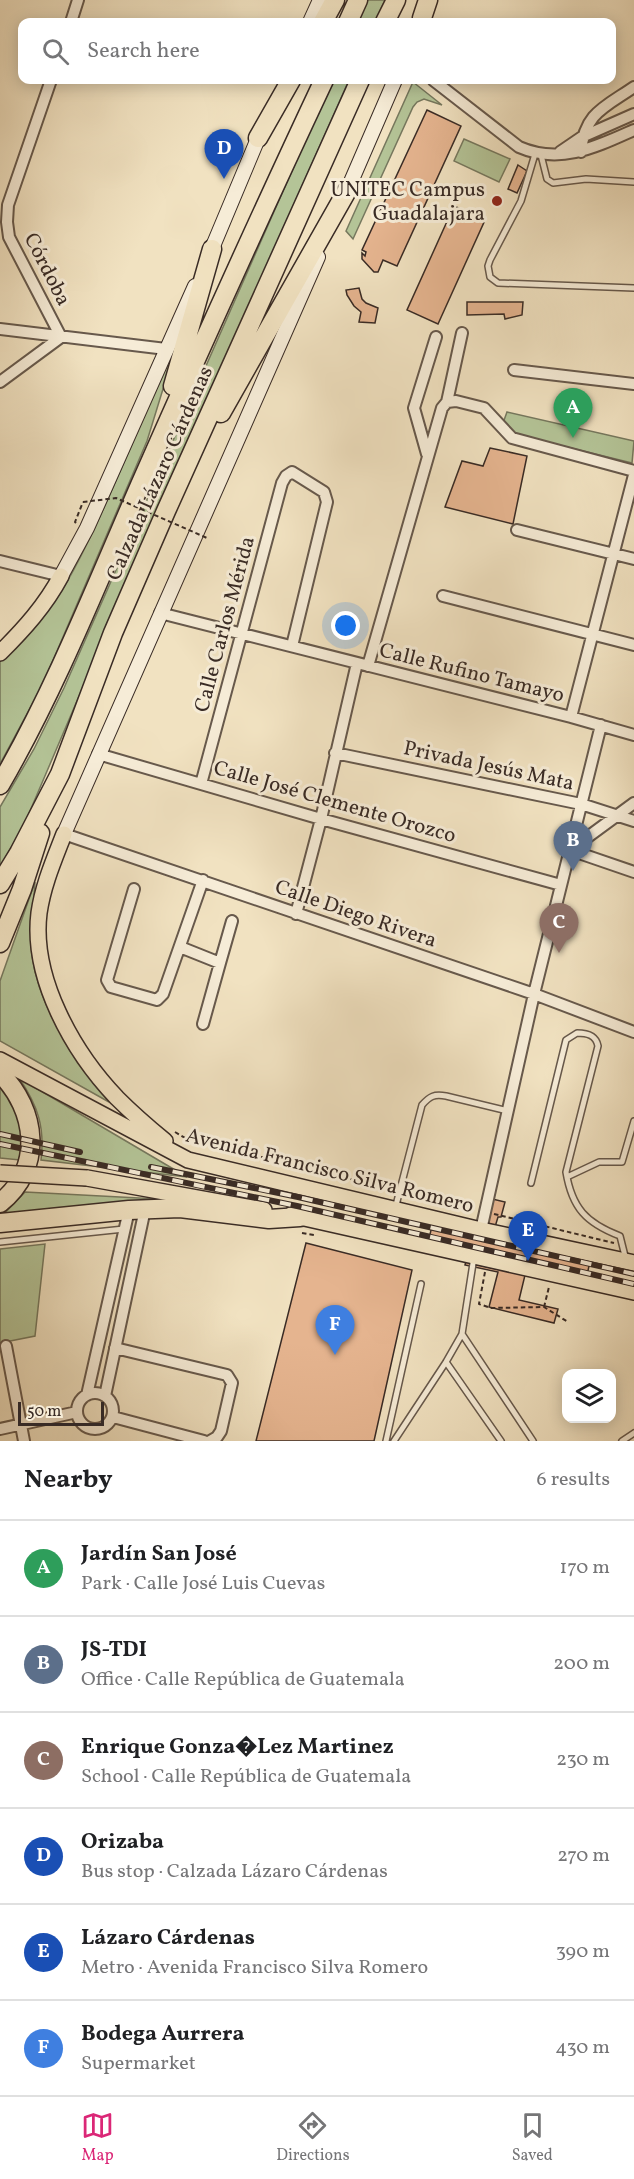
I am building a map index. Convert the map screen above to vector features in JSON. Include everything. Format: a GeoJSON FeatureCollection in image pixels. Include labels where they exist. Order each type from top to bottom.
{"type":"FeatureCollection","features":[{"type":"Feature","properties":{"kind":"highway"},"geometry":{"type":"LineString","coordinates":[[325,18],[335,0]]}},
{"type":"Feature","properties":{"kind":"highway"},"geometry":{"type":"LineString","coordinates":[[350,18],[358,0]]}},
{"type":"Feature","properties":{"kind":"highway"},"geometry":{"type":"LineString","coordinates":[[388,18],[396,0]]}},
{"type":"Feature","properties":{"kind":"highway"},"geometry":{"type":"LineString","coordinates":[[422,18],[429,0]]}},
{"type":"Feature","properties":{"kind":"highway"},"geometry":{"type":"LineString","coordinates":[[258,138],[289,84]]}},
{"type":"Feature","properties":{"kind":"highway","name":"Calzada Lázaro Cárdenas"},"geometry":{"type":"LineString","coordinates":[[0,786],[55,680],[215,313],[322,84]]}},
{"type":"Feature","properties":{"kind":"highway","name":"Calzada Lázaro Cárdenas"},"geometry":{"type":"LineString","coordinates":[[0,884],[19,853],[60,774],[113,633],[358,84]]}},
{"type":"Feature","properties":{"kind":"highway"},"geometry":{"type":"LineString","coordinates":[[166,511],[348,189]]}},
{"type":"Feature","properties":{"kind":"highway"},"geometry":{"type":"LineString","coordinates":[[155,451],[212,249]]}},
{"type":"Feature","properties":{"kind":"highway"},"geometry":{"type":"LineString","coordinates":[[0,944],[22,889],[60,774]]}},
{"type":"Feature","properties":{"kind":"highway"},"geometry":{"type":"LineString","coordinates":[[0,1073],[22,1101],[29,1118],[31,1134],[28,1156],[21,1178],[11,1193],[0,1203]]}},
{"type":"Feature","properties":{"kind":"highway"},"geometry":{"type":"LineString","coordinates":[[0,1223],[180,1208],[269,1219],[300,1217]]}},
{"type":"Feature","properties":{"kind":"main road"},"geometry":{"type":"LineString","coordinates":[[312,18],[320,0]]}},
{"type":"Feature","properties":{"kind":"main road"},"geometry":{"type":"LineString","coordinates":[[0,653],[49,599],[87,528],[212,249],[282,84]]}},
{"type":"Feature","properties":{"kind":"main road"},"geometry":{"type":"LineString","coordinates":[[188,1160],[140,1120],[116,1096],[98,1075],[60,1015],[44,978],[39,951],[39,915],[44,885],[98,754],[393,84]]}},
{"type":"Feature","properties":{"kind":"main road","name":"Avenida Francisco Silva Romero"},"geometry":{"type":"LineString","coordinates":[[0,1060],[188,1160],[481,1230],[630,1262]]}},
{"type":"Feature","properties":{"kind":"main road"},"geometry":{"type":"LineString","coordinates":[[0,1173],[87,1178],[300,1217],[634,1292]]}},
{"type":"Feature","properties":{"kind":"street"},"geometry":{"type":"LineString","coordinates":[[75,18],[78,0]]}},
{"type":"Feature","properties":{"kind":"street","name":"Córdoba"},"geometry":{"type":"LineString","coordinates":[[50,84],[8,205],[6,222],[9,237],[61,337]]}},
{"type":"Feature","properties":{"kind":"street"},"geometry":{"type":"LineString","coordinates":[[438,84],[519,147],[538,154],[581,152],[634,130]]}},
{"type":"Feature","properties":{"kind":"street"},"geometry":{"type":"LineString","coordinates":[[581,152],[582,137],[588,123],[634,87]]}},
{"type":"Feature","properties":{"kind":"street"},"geometry":{"type":"LineString","coordinates":[[558,154],[582,137],[634,114]]}},
{"type":"Feature","properties":{"kind":"street"},"geometry":{"type":"LineString","coordinates":[[0,329],[166,349]]}},
{"type":"Feature","properties":{"kind":"street"},"geometry":{"type":"LineString","coordinates":[[296,914],[321,819],[335,753],[427,455],[442,408],[447,402],[462,333]]}},
{"type":"Feature","properties":{"kind":"street"},"geometry":{"type":"LineString","coordinates":[[0,382],[61,337]]}},
{"type":"Feature","properties":{"kind":"street"},"geometry":{"type":"LineString","coordinates":[[427,455],[414,408],[436,337]]}},
{"type":"Feature","properties":{"kind":"street"},"geometry":{"type":"LineString","coordinates":[[514,370],[634,384]]}},
{"type":"Feature","properties":{"kind":"street"},"geometry":{"type":"LineString","coordinates":[[447,402],[456,401],[484,408],[512,438],[634,473],[571,717]]}},
{"type":"Feature","properties":{"kind":"street","name":"Calle Carlos Mérida"},"geometry":{"type":"LineString","coordinates":[[201,784],[282,483],[286,476],[294,472],[324,492],[327,502],[292,646]]}},
{"type":"Feature","properties":{"kind":"street"},"geometry":{"type":"LineString","coordinates":[[517,530],[634,559]]}},
{"type":"Feature","properties":{"kind":"street"},"geometry":{"type":"LineString","coordinates":[[0,561],[61,576]]}},
{"type":"Feature","properties":{"kind":"street"},"geometry":{"type":"LineString","coordinates":[[443,596],[634,645]]}},
{"type":"Feature","properties":{"kind":"street","name":"Calle Rufino Tamayo"},"geometry":{"type":"LineString","coordinates":[[160,612],[634,735]]}},
{"type":"Feature","properties":{"kind":"street"},"geometry":{"type":"LineString","coordinates":[[481,1230],[534,994],[601,725]]}},
{"type":"Feature","properties":{"kind":"street","name":"Privada Jesús Mata"},"geometry":{"type":"LineString","coordinates":[[335,753],[581,804],[634,821]]}},
{"type":"Feature","properties":{"kind":"street","name":"Calle José Clemente Orozco"},"geometry":{"type":"LineString","coordinates":[[98,754],[321,819],[561,885]]}},
{"type":"Feature","properties":{"kind":"street"},"geometry":{"type":"LineString","coordinates":[[570,850],[634,803]]}},
{"type":"Feature","properties":{"kind":"street","name":"Calle Diego Rivera"},"geometry":{"type":"LineString","coordinates":[[64,834],[534,994],[634,1032]]}},
{"type":"Feature","properties":{"kind":"street"},"geometry":{"type":"LineString","coordinates":[[570,850],[634,872]]}},
{"type":"Feature","properties":{"kind":"street"},"geometry":{"type":"LineString","coordinates":[[134,889],[107,980],[109,985],[155,1000],[160,999],[163,994],[203,880]]}},
{"type":"Feature","properties":{"kind":"street"},"geometry":{"type":"LineString","coordinates":[[203,1024],[232,921]]}},
{"type":"Feature","properties":{"kind":"street"},"geometry":{"type":"LineString","coordinates":[[180,947],[220,963]]}},
{"type":"Feature","properties":{"kind":"street"},"geometry":{"type":"LineString","coordinates":[[87,1395],[124,1229],[137,1210]]}},
{"type":"Feature","properties":{"kind":"street"},"geometry":{"type":"LineString","coordinates":[[105,1396],[126,1296],[137,1210]]}},
{"type":"Feature","properties":{"kind":"street"},"geometry":{"type":"LineString","coordinates":[[111,1292],[126,1296]]}},
{"type":"Feature","properties":{"kind":"street"},"geometry":{"type":"LineString","coordinates":[[6,1346],[24,1441]]}},
{"type":"Feature","properties":{"kind":"street"},"geometry":{"type":"LineString","coordinates":[[115,1348],[227,1375],[232,1383],[221,1431],[210,1441]]}},
{"type":"Feature","properties":{"kind":"street"},"geometry":{"type":"LineString","coordinates":[[96,1393],[105,1396],[112,1404],[113,1417],[99,1428],[88,1428],[80,1421],[77,1412],[79,1402],[87,1395],[96,1393]]}},
{"type":"Feature","properties":{"kind":"street"},"geometry":{"type":"LineString","coordinates":[[0,1429],[77,1412]]}},
{"type":"Feature","properties":{"kind":"street"},"geometry":{"type":"LineString","coordinates":[[113,1417],[204,1441]]}},
{"type":"Feature","properties":{"kind":"street"},"geometry":{"type":"LineString","coordinates":[[99,1428],[101,1441]]}},
{"type":"Feature","properties":{"kind":"lane"},"geometry":{"type":"LineString","coordinates":[[538,154],[547,179],[553,183],[586,179],[634,182]]}},
{"type":"Feature","properties":{"kind":"lane"},"geometry":{"type":"LineString","coordinates":[[538,154],[521,201],[490,260],[488,266],[490,277],[498,283],[634,288]]}},
{"type":"Feature","properties":{"kind":"lane"},"geometry":{"type":"LineString","coordinates":[[531,1183],[566,1040],[573,1034],[590,1035],[596,1040],[597,1046],[566,1172],[573,1197],[585,1217],[599,1228],[620,1236],[630,1262]]}},
{"type":"Feature","properties":{"kind":"lane"},"geometry":{"type":"LineString","coordinates":[[395,1209],[422,1105],[430,1096],[436,1094],[508,1111]]}},
{"type":"Feature","properties":{"kind":"lane"},"geometry":{"type":"LineString","coordinates":[[567,1177],[599,1162],[622,1162],[634,1120]]}},
{"type":"Feature","properties":{"kind":"lane"},"geometry":{"type":"LineString","coordinates":[[0,1242],[124,1229]]}},
{"type":"Feature","properties":{"kind":"lane"},"geometry":{"type":"LineString","coordinates":[[394,1441],[462,1334],[474,1257]]}},
{"type":"Feature","properties":{"kind":"lane"},"geometry":{"type":"LineString","coordinates":[[386,1441],[421,1284]]}},
{"type":"Feature","properties":{"kind":"lane"},"geometry":{"type":"LineString","coordinates":[[462,1334],[533,1441]]}},
{"type":"Feature","properties":{"kind":"lane"},"geometry":{"type":"LineString","coordinates":[[446,1362],[501,1441]]}},
{"type":"Feature","properties":{"kind":"lane"},"geometry":{"type":"LineString","coordinates":[[622,1441],[634,1433]]}},
{"type":"Feature","properties":{"kind":"path"},"geometry":{"type":"LineString","coordinates":[[75,522],[83,502],[116,498],[207,538]]}},
{"type":"Feature","properties":{"kind":"path"},"geometry":{"type":"LineString","coordinates":[[170,1129],[187,1139],[622,1245]]}},
{"type":"Feature","properties":{"kind":"path"},"geometry":{"type":"LineString","coordinates":[[486,1268],[479,1304],[491,1308],[544,1307],[568,1322]]}},
{"type":"Feature","properties":{"kind":"path"},"geometry":{"type":"LineString","coordinates":[[544,1307],[551,1282]]}},
{"type":"Feature","properties":{"kind":"green space"},"geometry":{"type":"Polygon","coordinates":[[[367,0],[385,0],[377,18],[359,18],[367,0]]]}},
{"type":"Feature","properties":{"kind":"green space"},"geometry":{"type":"Polygon","coordinates":[[[330,84],[347,84],[159,509],[24,825],[0,867],[0,807],[34,749],[64,688],[330,84]]]}},
{"type":"Feature","properties":{"kind":"green space"},"geometry":{"type":"Polygon","coordinates":[[[412,84],[416,84],[442,105],[424,99],[413,107],[353,239],[346,231],[412,84]]]}},
{"type":"Feature","properties":{"kind":"green space"},"geometry":{"type":"Polygon","coordinates":[[[464,139],[510,159],[499,182],[454,161],[464,139]]]}},
{"type":"Feature","properties":{"kind":"green space"},"geometry":{"type":"Polygon","coordinates":[[[167,362],[171,363],[147,441],[42,686],[0,764],[0,661],[38,623],[68,580],[103,509],[167,362]]]}},
{"type":"Feature","properties":{"kind":"green space"},"geometry":{"type":"Polygon","coordinates":[[[507,412],[634,441],[632,463],[514,434],[503,423],[507,412]]]}},
{"type":"Feature","properties":{"kind":"green space"},"geometry":{"type":"Polygon","coordinates":[[[35,882],[31,948],[36,977],[51,1016],[61,1034],[109,1102],[0,1041],[0,981],[35,882]]]}},
{"type":"Feature","properties":{"kind":"green space"},"geometry":{"type":"Polygon","coordinates":[[[19,1078],[187,1177],[41,1160],[42,1137],[39,1117],[19,1078]]]}},
{"type":"Feature","properties":{"kind":"green space"},"geometry":{"type":"Polygon","coordinates":[[[0,1083],[7,1090],[24,1131],[20,1160],[0,1158],[0,1083]]]}},
{"type":"Feature","properties":{"kind":"green space"},"geometry":{"type":"Polygon","coordinates":[[[25,1192],[177,1200],[1,1217],[25,1192]]]}},
{"type":"Feature","properties":{"kind":"green space"},"geometry":{"type":"Polygon","coordinates":[[[45,1244],[35,1336],[0,1343],[0,1249],[45,1244]]]}},
{"type":"Feature","properties":{"kind":"building"},"geometry":{"type":"Polygon","coordinates":[[[427,110],[461,126],[397,266],[383,260],[378,272],[374,272],[362,259],[362,253],[365,256],[366,252],[362,250],[427,110]]]}},
{"type":"Feature","properties":{"kind":"building"},"geometry":{"type":"Polygon","coordinates":[[[518,165],[527,171],[517,193],[508,189],[518,165]]]}},
{"type":"Feature","properties":{"kind":"building"},"geometry":{"type":"Polygon","coordinates":[[[454,206],[485,220],[438,324],[407,310],[454,206]]]}},
{"type":"Feature","properties":{"kind":"building"},"geometry":{"type":"Polygon","coordinates":[[[359,288],[362,299],[378,308],[375,323],[359,322],[361,312],[354,306],[346,290],[359,288]]]}},
{"type":"Feature","properties":{"kind":"building"},"geometry":{"type":"Polygon","coordinates":[[[467,302],[523,302],[522,315],[505,319],[504,314],[467,315],[467,302]]]}},
{"type":"Feature","properties":{"kind":"building"},"geometry":{"type":"Polygon","coordinates":[[[490,448],[527,456],[513,524],[445,507],[462,461],[483,466],[490,448]]]}},
{"type":"Feature","properties":{"kind":"building"},"geometry":{"type":"Polygon","coordinates":[[[484,1197],[505,1202],[501,1217],[498,1217],[495,1227],[591,1257],[585,1284],[525,1275],[519,1300],[558,1309],[554,1323],[489,1307],[498,1272],[465,1265],[467,1258],[427,1248],[433,1221],[480,1224],[484,1197]]]}},
{"type":"Feature","properties":{"kind":"building"},"geometry":{"type":"Polygon","coordinates":[[[306,1243],[412,1270],[374,1441],[256,1441],[306,1243]]]}},
{"type":"Feature","properties":{"kind":"railway"},"geometry":{"type":"LineString","coordinates":[[0,1134],[80,1152]]}},
{"type":"Feature","properties":{"kind":"railway"},"geometry":{"type":"LineString","coordinates":[[0,1144],[297,1206],[634,1284]]}},
{"type":"Feature","properties":{"kind":"railway"},"geometry":{"type":"LineString","coordinates":[[151,1167],[298,1197],[634,1274]]}},
{"type":"Feature","properties":{"kind":"place","name":"Orizaba"},"geometry":{"type":"Point","coordinates":[224,179]}},
{"type":"Feature","properties":{"kind":"place","name":"UNITEC Campus Guadalajara"},"geometry":{"type":"Point","coordinates":[497,201]}},
{"type":"Feature","properties":{"kind":"place","name":"Jardín San José"},"geometry":{"type":"Point","coordinates":[573,438]}},
{"type":"Feature","properties":{"kind":"place","name":"JS-TDI"},"geometry":{"type":"Point","coordinates":[573,871]}},
{"type":"Feature","properties":{"kind":"place","name":"Enrique Gonza�Lez Martinez"},"geometry":{"type":"Point","coordinates":[559,953]}},
{"type":"Feature","properties":{"kind":"place","name":"Lázaro Cárdenas"},"geometry":{"type":"Point","coordinates":[528,1261]}},
{"type":"Feature","properties":{"kind":"place","name":"Bodega Aurrera"},"geometry":{"type":"Point","coordinates":[335,1355]}}]}
